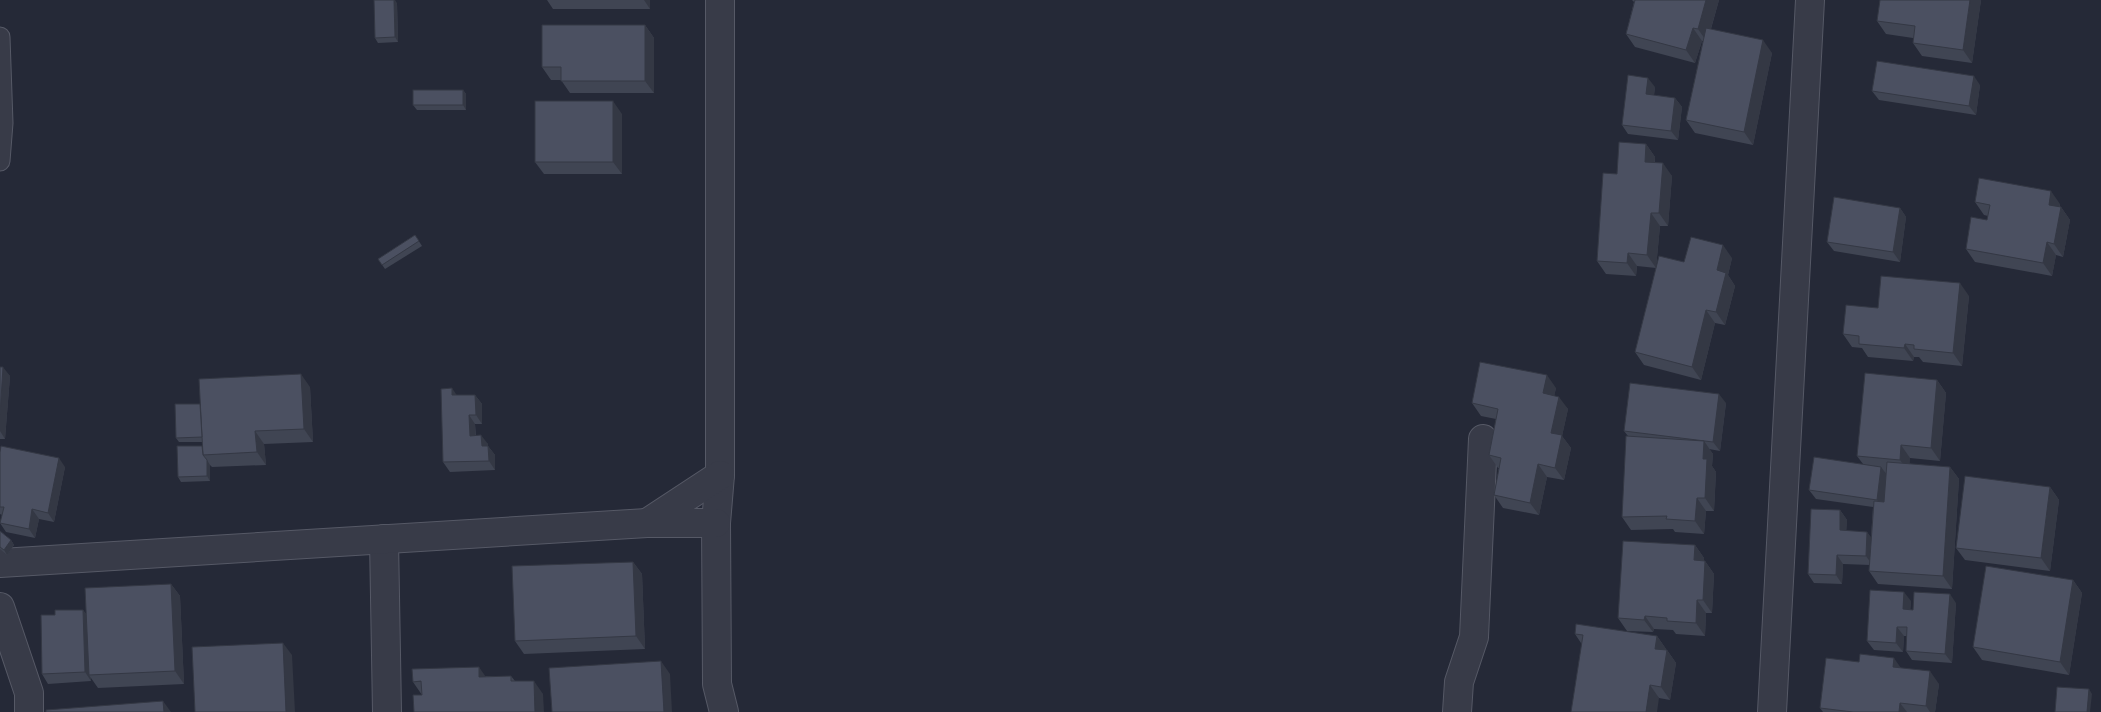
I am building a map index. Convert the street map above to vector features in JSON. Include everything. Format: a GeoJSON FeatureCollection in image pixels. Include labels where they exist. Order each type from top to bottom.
{"type":"FeatureCollection","features":[{"type":"Feature","properties":{"kind":"street"},"geometry":{"type":"LineString","coordinates":[[720,0],[720,475],[716,523],[717,684],[724,712]]}},
{"type":"Feature","properties":{"kind":"street"},"geometry":{"type":"LineString","coordinates":[[1772,712],[1810,0]]}},
{"type":"Feature","properties":{"kind":"street"},"geometry":{"type":"LineString","coordinates":[[1456,712],[1459,682],[1474,637],[1483,439]]}},
{"type":"Feature","properties":{"kind":"street"},"geometry":{"type":"LineString","coordinates":[[647,523],[720,475]]}},
{"type":"Feature","properties":{"kind":"street"},"geometry":{"type":"LineString","coordinates":[[0,563],[647,523],[716,523]]}},
{"type":"Feature","properties":{"kind":"street"},"geometry":{"type":"LineString","coordinates":[[384,540],[387,712]]}},
{"type":"Feature","properties":{"kind":"street"},"geometry":{"type":"LineString","coordinates":[[0,606],[29,693],[30,712]]}},
{"type":"Feature","properties":{"kind":"lane"},"geometry":{"type":"LineString","coordinates":[[0,37],[3,123],[0,161]]}},
{"type":"Feature","properties":{"kind":"building"},"geometry":{"type":"Polygon","coordinates":[[[374,0],[394,0],[395,37],[375,38],[374,0]]]}},
{"type":"Feature","properties":{"kind":"building"},"geometry":{"type":"Polygon","coordinates":[[[1635,0],[1706,0],[1698,29],[1693,28],[1686,50],[1626,34],[1635,0]]]}},
{"type":"Feature","properties":{"kind":"building"},"geometry":{"type":"Polygon","coordinates":[[[1880,0],[1970,0],[1963,50],[1913,43],[1915,26],[1877,21],[1880,0]]]}},
{"type":"Feature","properties":{"kind":"building"},"geometry":{"type":"Polygon","coordinates":[[[542,25],[645,25],[645,81],[561,81],[561,67],[542,67],[542,25]]]}},
{"type":"Feature","properties":{"kind":"building"},"geometry":{"type":"Polygon","coordinates":[[[1706,28],[1763,40],[1744,132],[1686,120],[1706,28]]]}},
{"type":"Feature","properties":{"kind":"building"},"geometry":{"type":"Polygon","coordinates":[[[1877,61],[1974,76],[1969,106],[1872,91],[1877,61]]]}},
{"type":"Feature","properties":{"kind":"building"},"geometry":{"type":"Polygon","coordinates":[[[1628,75],[1648,78],[1646,94],[1675,98],[1671,131],[1622,125],[1628,75]]]}},
{"type":"Feature","properties":{"kind":"building"},"geometry":{"type":"Polygon","coordinates":[[[413,90],[463,90],[463,105],[413,105],[413,90]]]}},
{"type":"Feature","properties":{"kind":"building"},"geometry":{"type":"Polygon","coordinates":[[[535,101],[613,101],[613,162],[535,162],[535,101]]]}},
{"type":"Feature","properties":{"kind":"building"},"geometry":{"type":"Polygon","coordinates":[[[1619,142],[1646,144],[1645,162],[1663,163],[1659,213],[1651,213],[1647,255],[1628,253],[1627,263],[1597,261],[1603,173],[1617,174],[1619,142]]]}},
{"type":"Feature","properties":{"kind":"building"},"geometry":{"type":"Polygon","coordinates":[[[1979,178],[2051,191],[2049,205],[2061,207],[2054,244],[2047,242],[2043,263],[1966,249],[1971,217],[1987,220],[1990,205],[1975,202],[1979,178]]]}},
{"type":"Feature","properties":{"kind":"building"},"geometry":{"type":"Polygon","coordinates":[[[1834,197],[1900,208],[1893,252],[1827,242],[1834,197]]]}},
{"type":"Feature","properties":{"kind":"building"},"geometry":{"type":"Polygon","coordinates":[[[415,235],[419,241],[382,265],[378,259],[415,235]]]}},
{"type":"Feature","properties":{"kind":"building"},"geometry":{"type":"Polygon","coordinates":[[[1691,237],[1723,245],[1717,270],[1726,273],[1716,312],[1706,310],[1692,367],[1635,352],[1659,256],[1684,262],[1691,237]]]}},
{"type":"Feature","properties":{"kind":"building"},"geometry":{"type":"Polygon","coordinates":[[[1881,276],[1960,283],[1953,353],[1914,349],[1914,345],[1905,344],[1904,348],[1859,344],[1859,336],[1843,334],[1846,305],[1878,308],[1881,276]]]}},
{"type":"Feature","properties":{"kind":"building"},"geometry":{"type":"Polygon","coordinates":[[[1480,362],[1547,375],[1543,393],[1559,397],[1551,433],[1562,435],[1555,468],[1538,464],[1530,503],[1494,495],[1501,458],[1489,455],[1498,409],[1472,403],[1480,362]]]}},
{"type":"Feature","properties":{"kind":"building"},"geometry":{"type":"Polygon","coordinates":[[[0,367],[3,367],[0,415],[0,367]]]}},
{"type":"Feature","properties":{"kind":"building"},"geometry":{"type":"Polygon","coordinates":[[[1865,373],[1937,380],[1931,448],[1901,445],[1900,460],[1857,456],[1865,373]]]}},
{"type":"Feature","properties":{"kind":"building"},"geometry":{"type":"Polygon","coordinates":[[[301,374],[304,429],[255,431],[257,452],[203,455],[199,379],[301,374]]]}},
{"type":"Feature","properties":{"kind":"building"},"geometry":{"type":"Polygon","coordinates":[[[1630,383],[1719,394],[1713,442],[1624,431],[1630,383]]]}},
{"type":"Feature","properties":{"kind":"building"},"geometry":{"type":"Polygon","coordinates":[[[452,388],[452,395],[475,395],[476,415],[469,415],[470,436],[481,435],[482,446],[488,446],[489,461],[443,462],[441,389],[452,388]]]}},
{"type":"Feature","properties":{"kind":"building"},"geometry":{"type":"Polygon","coordinates":[[[175,404],[200,404],[202,437],[176,438],[175,404]]]}},
{"type":"Feature","properties":{"kind":"building"},"geometry":{"type":"Polygon","coordinates":[[[1626,436],[1704,441],[1703,459],[1707,459],[1705,498],[1697,498],[1695,521],[1666,519],[1667,516],[1622,517],[1626,436]]]}},
{"type":"Feature","properties":{"kind":"building"},"geometry":{"type":"Polygon","coordinates":[[[1,446],[59,458],[48,513],[32,509],[29,529],[0,523],[4,507],[0,507],[1,446]]]}},
{"type":"Feature","properties":{"kind":"building"},"geometry":{"type":"Polygon","coordinates":[[[177,446],[202,446],[203,455],[207,460],[207,476],[178,477],[177,446]]]}},
{"type":"Feature","properties":{"kind":"building"},"geometry":{"type":"Polygon","coordinates":[[[1814,457],[1881,467],[1877,500],[1809,490],[1814,457]]]}},
{"type":"Feature","properties":{"kind":"building"},"geometry":{"type":"Polygon","coordinates":[[[1887,462],[1950,467],[1943,576],[1869,571],[1874,501],[1884,502],[1887,462]]]}},
{"type":"Feature","properties":{"kind":"building"},"geometry":{"type":"Polygon","coordinates":[[[1965,476],[2050,487],[2041,558],[1956,548],[1965,476]]]}},
{"type":"Feature","properties":{"kind":"building"},"geometry":{"type":"Polygon","coordinates":[[[1811,509],[1840,510],[1840,530],[1867,532],[1866,556],[1837,555],[1836,575],[1808,574],[1811,509]]]}},
{"type":"Feature","properties":{"kind":"building"},"geometry":{"type":"Polygon","coordinates":[[[0,531],[11,540],[4,550],[0,547],[0,531]]]}},
{"type":"Feature","properties":{"kind":"building"},"geometry":{"type":"Polygon","coordinates":[[[1623,541],[1695,545],[1694,560],[1705,561],[1703,600],[1697,600],[1696,623],[1667,621],[1667,618],[1645,616],[1644,620],[1618,618],[1623,541]]]}},
{"type":"Feature","properties":{"kind":"building"},"geometry":{"type":"Polygon","coordinates":[[[633,562],[636,636],[515,641],[512,566],[633,562]]]}},
{"type":"Feature","properties":{"kind":"building"},"geometry":{"type":"Polygon","coordinates":[[[1986,566],[2073,580],[2060,662],[1973,647],[1986,566]]]}},
{"type":"Feature","properties":{"kind":"building"},"geometry":{"type":"Polygon","coordinates":[[[171,584],[175,671],[89,675],[85,588],[171,584]]]}},
{"type":"Feature","properties":{"kind":"building"},"geometry":{"type":"Polygon","coordinates":[[[1870,590],[1904,592],[1903,609],[1913,610],[1914,592],[1950,594],[1945,654],[1906,651],[1907,627],[1897,627],[1896,643],[1867,641],[1870,590]]]}},
{"type":"Feature","properties":{"kind":"building"},"geometry":{"type":"Polygon","coordinates":[[[55,610],[83,610],[85,672],[42,674],[41,615],[55,615],[55,610]]]}},
{"type":"Feature","properties":{"kind":"building"},"geometry":{"type":"Polygon","coordinates":[[[1576,624],[1657,636],[1655,649],[1667,650],[1661,687],[1650,685],[1646,712],[1571,712],[1583,635],[1575,634],[1576,624]]]}},
{"type":"Feature","properties":{"kind":"building"},"geometry":{"type":"Polygon","coordinates":[[[283,643],[286,712],[195,712],[192,647],[283,643]]]}},
{"type":"Feature","properties":{"kind":"building"},"geometry":{"type":"Polygon","coordinates":[[[1860,654],[1894,658],[1893,667],[1930,671],[1926,706],[1900,703],[1899,712],[1853,712],[1820,708],[1826,658],[1859,662],[1860,654]]]}},
{"type":"Feature","properties":{"kind":"building"},"geometry":{"type":"Polygon","coordinates":[[[661,661],[664,712],[552,712],[549,668],[661,661]]]}},
{"type":"Feature","properties":{"kind":"building"},"geometry":{"type":"Polygon","coordinates":[[[479,667],[479,677],[511,676],[511,681],[534,681],[535,712],[414,712],[413,695],[422,695],[421,681],[413,682],[412,669],[479,667]]]}},
{"type":"Feature","properties":{"kind":"building"},"geometry":{"type":"Polygon","coordinates":[[[2057,687],[2089,689],[2087,712],[2055,712],[2057,687]]]}},
{"type":"Feature","properties":{"kind":"building"},"geometry":{"type":"Polygon","coordinates":[[[163,701],[164,712],[46,712],[46,710],[163,701]]]}}]}
